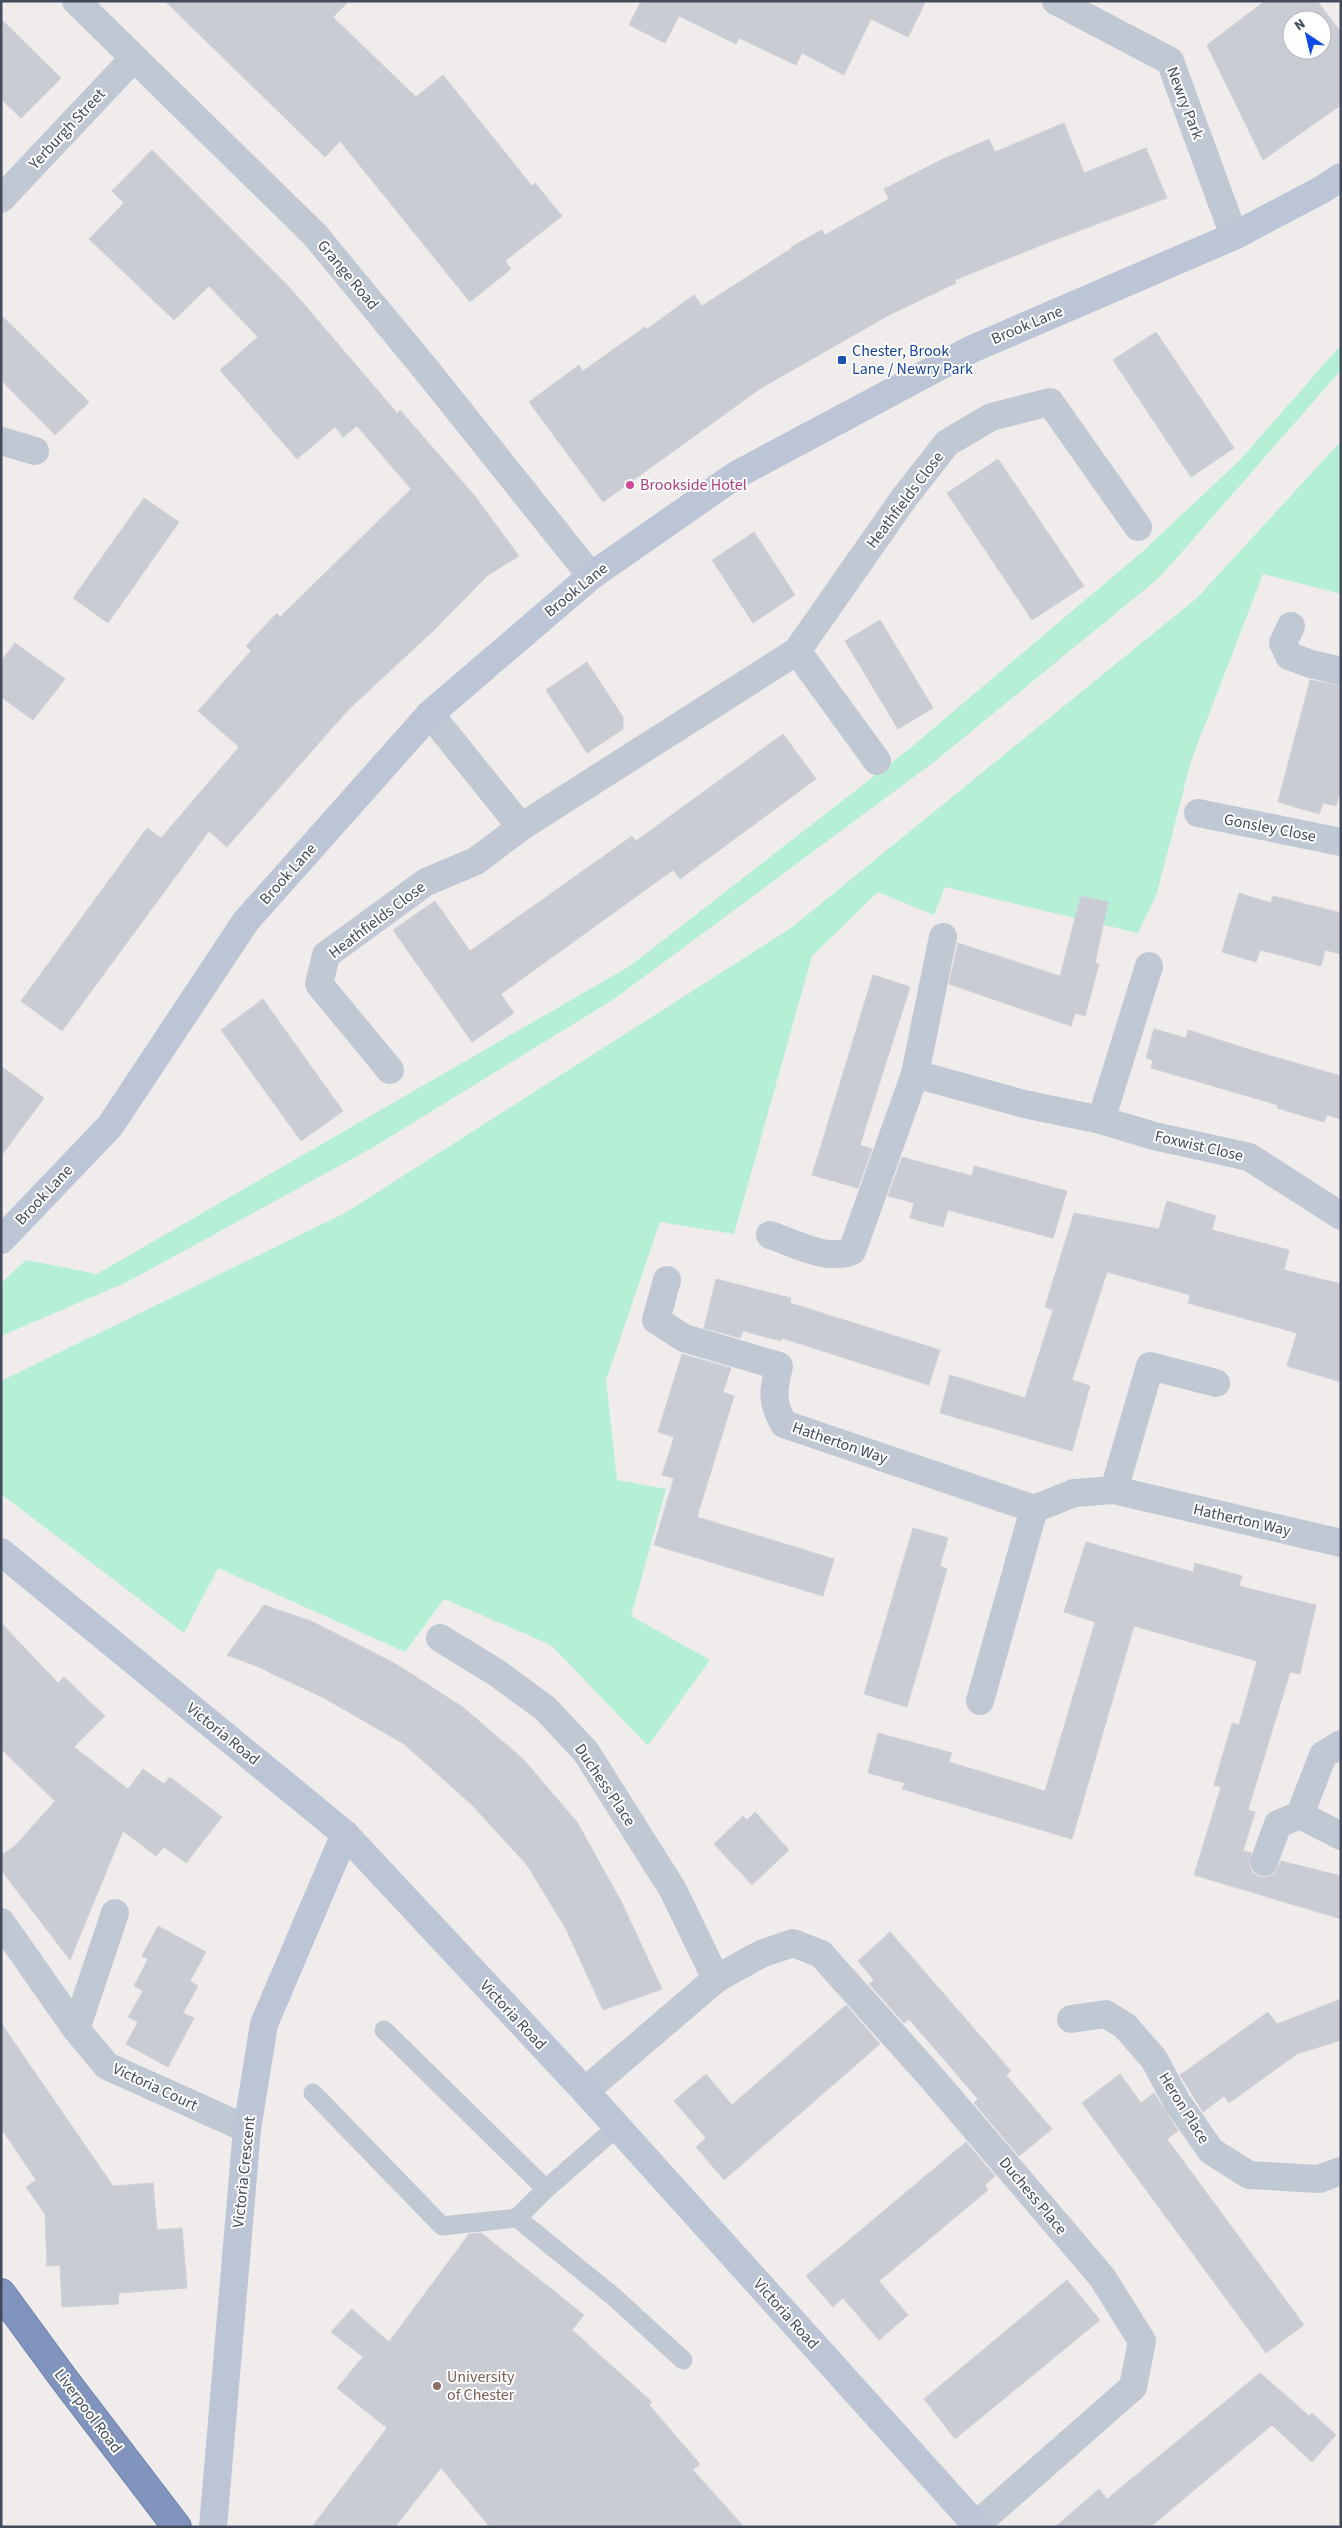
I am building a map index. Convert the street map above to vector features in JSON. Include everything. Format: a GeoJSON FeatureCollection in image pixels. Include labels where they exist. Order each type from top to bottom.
{"type":"FeatureCollection","features":[{"type":"Feature","properties":{"kind":"highway","name":"Liverpool Road"},"geometry":{"type":"LineString","coordinates":[[1,2293],[176,2527]]}},
{"type":"Feature","properties":{"kind":"street","name":"Grange Road"},"geometry":{"type":"LineString","coordinates":[[76,1],[133,59],[315,235],[428,372],[591,576]]}},
{"type":"Feature","properties":{"kind":"street","name":"Newry Park"},"geometry":{"type":"LineString","coordinates":[[1056,1],[1170,61],[1234,236]]}},
{"type":"Feature","properties":{"kind":"street","name":"Yerburgh Street"},"geometry":{"type":"LineString","coordinates":[[1,199],[133,59]]}},
{"type":"Feature","properties":{"kind":"street","name":"Brook Lane"},"geometry":{"type":"LineString","coordinates":[[1,1240],[110,1126],[246,921],[430,714],[591,576],[736,476],[972,350],[1234,236],[1341,178]]}},
{"type":"Feature","properties":{"kind":"street","name":"Heathfields Close"},"geometry":{"type":"LineString","coordinates":[[390,1070],[319,984],[326,955],[426,882],[476,861],[521,827],[796,651],[904,498],[947,443],[991,417],[1050,402],[1138,527]]}},
{"type":"Feature","properties":{"kind":"street"},"geometry":{"type":"LineString","coordinates":[[1,441],[35,451]]}},
{"type":"Feature","properties":{"kind":"street"},"geometry":{"type":"LineString","coordinates":[[1291,626],[1283,643],[1289,656],[1311,664],[1341,671]]}},
{"type":"Feature","properties":{"kind":"street"},"geometry":{"type":"LineString","coordinates":[[796,651],[877,761]]}},
{"type":"Feature","properties":{"kind":"street"},"geometry":{"type":"LineString","coordinates":[[430,714],[521,827]]}},
{"type":"Feature","properties":{"kind":"street","name":"Gonsley Close"},"geometry":{"type":"LineString","coordinates":[[1198,814],[1341,842]]}},
{"type":"Feature","properties":{"kind":"street"},"geometry":{"type":"LineString","coordinates":[[770,1235],[819,1252],[842,1255],[852,1250],[915,1074],[943,937]]}},
{"type":"Feature","properties":{"kind":"street"},"geometry":{"type":"LineString","coordinates":[[1101,1120],[1150,966]]}},
{"type":"Feature","properties":{"kind":"street","name":"Foxwist Close"},"geometry":{"type":"LineString","coordinates":[[915,1074],[1024,1104],[1101,1120],[1154,1136],[1249,1157],[1341,1216]]}},
{"type":"Feature","properties":{"kind":"street","name":"Hatherton Way"},"geometry":{"type":"LineString","coordinates":[[667,1280],[656,1320],[684,1338],[779,1366],[775,1386],[774,1407],[784,1424],[1034,1509],[1074,1493],[1114,1490],[1341,1543]]}},
{"type":"Feature","properties":{"kind":"street"},"geometry":{"type":"LineString","coordinates":[[1114,1490],[1150,1366],[1216,1383]]}},
{"type":"Feature","properties":{"kind":"street"},"geometry":{"type":"LineString","coordinates":[[980,1701],[1034,1509]]}},
{"type":"Feature","properties":{"kind":"street","name":"Victoria Road"},"geometry":{"type":"LineString","coordinates":[[1,1552],[345,1834],[585,2092],[977,2526]]}},
{"type":"Feature","properties":{"kind":"street","name":"Duchess Place"},"geometry":{"type":"LineString","coordinates":[[440,1638],[497,1673],[546,1709],[586,1752],[673,1890],[716,1979]]}},
{"type":"Feature","properties":{"kind":"street"},"geometry":{"type":"LineString","coordinates":[[1264,1862],[1278,1824],[1300,1815],[1324,1755],[1341,1744]]}},
{"type":"Feature","properties":{"kind":"street"},"geometry":{"type":"LineString","coordinates":[[1300,1815],[1341,1836]]}},
{"type":"Feature","properties":{"kind":"street","name":"Victoria Crescent"},"geometry":{"type":"LineString","coordinates":[[213,2527],[247,2129],[264,2024],[345,1834]]}},
{"type":"Feature","properties":{"kind":"street"},"geometry":{"type":"LineString","coordinates":[[76,2029],[115,1913]]}},
{"type":"Feature","properties":{"kind":"street","name":"Victoria Court"},"geometry":{"type":"LineString","coordinates":[[1,1922],[76,2029],[107,2066],[247,2129]]}},
{"type":"Feature","properties":{"kind":"street","name":"Duchess Place"},"geometry":{"type":"LineString","coordinates":[[585,2092],[716,1979],[761,1954],[792,1944],[821,1954],[932,2078],[1102,2277],[1142,2341],[1133,2387],[977,2526]]}},
{"type":"Feature","properties":{"kind":"street","name":"Heron Place"},"geometry":{"type":"LineString","coordinates":[[1071,2019],[1106,2014],[1125,2026],[1154,2060],[1177,2102],[1211,2151],[1249,2175],[1319,2179],[1341,2172]]}},
{"type":"Feature","properties":{"kind":"lane"},"geometry":{"type":"LineString","coordinates":[[384,2030],[546,2189]]}},
{"type":"Feature","properties":{"kind":"lane"},"geometry":{"type":"LineString","coordinates":[[313,2093],[442,2226],[517,2218],[546,2189],[617,2128]]}},
{"type":"Feature","properties":{"kind":"lane"},"geometry":{"type":"LineString","coordinates":[[517,2218],[614,2297],[683,2360]]}},
{"type":"Feature","properties":{"kind":"green space"},"geometry":{"type":"Polygon","coordinates":[[[1341,345],[1341,370],[1160,577],[934,762],[614,999],[372,1148],[127,1282],[1,1336],[1,1283],[26,1260],[97,1274],[630,966],[909,749],[1142,552],[1239,461],[1341,345]]]}},
{"type":"Feature","properties":{"kind":"green space"},"geometry":{"type":"Polygon","coordinates":[[[1341,441],[1341,594],[1263,574],[1191,761],[1157,893],[1138,933],[945,887],[934,915],[878,892],[812,956],[734,1234],[660,1222],[606,1380],[617,1480],[666,1489],[631,1616],[710,1660],[648,1746],[551,1645],[444,1599],[405,1652],[218,1568],[184,1633],[1,1494],[1,1381],[345,1213],[791,928],[1197,598],[1341,441]]]}},
{"type":"Feature","properties":{"kind":"building"},"geometry":{"type":"Polygon","coordinates":[[[165,1],[349,1],[333,17],[416,97],[443,75],[532,186],[535,183],[562,216],[505,261],[511,269],[470,302],[340,141],[325,157],[165,1]]]}},
{"type":"Feature","properties":{"kind":"building"},"geometry":{"type":"Polygon","coordinates":[[[641,1],[926,1],[908,37],[871,19],[844,75],[802,53],[796,65],[739,38],[736,44],[679,16],[665,43],[629,25],[641,1]]]}},
{"type":"Feature","properties":{"kind":"building"},"geometry":{"type":"Polygon","coordinates":[[[1265,1],[1317,1],[1324,10],[1282,10],[1282,60],[1332,60],[1332,20],[1341,32],[1341,105],[1263,160],[1207,45],[1265,1]]]}},
{"type":"Feature","properties":{"kind":"building"},"geometry":{"type":"Polygon","coordinates":[[[1,19],[61,78],[21,118],[1,99],[1,19]]]}},
{"type":"Feature","properties":{"kind":"building"},"geometry":{"type":"Polygon","coordinates":[[[1064,123],[1084,173],[1146,148],[1167,198],[1049,242],[955,280],[956,283],[889,315],[761,388],[603,502],[529,402],[579,365],[583,371],[645,327],[647,329],[694,295],[702,306],[791,247],[822,230],[825,235],[889,199],[884,189],[943,159],[989,139],[995,152],[1064,123]]]}},
{"type":"Feature","properties":{"kind":"building"},"geometry":{"type":"Polygon","coordinates":[[[152,150],[291,289],[397,413],[400,410],[474,495],[519,556],[488,575],[432,632],[349,709],[227,847],[209,831],[62,1031],[21,1001],[147,828],[161,838],[239,747],[198,711],[251,651],[246,646],[277,613],[280,617],[411,489],[357,426],[343,437],[335,427],[297,459],[220,370],[258,337],[209,286],[174,320],[89,239],[124,203],[112,191],[152,150]]]}},
{"type":"Feature","properties":{"kind":"building"},"geometry":{"type":"Polygon","coordinates":[[[1,315],[89,402],[55,435],[1,380],[1,315]]]}},
{"type":"Feature","properties":{"kind":"building"},"geometry":{"type":"Polygon","coordinates":[[[1156,332],[1234,448],[1191,477],[1113,360],[1156,332]]]}},
{"type":"Feature","properties":{"kind":"building"},"geometry":{"type":"Polygon","coordinates":[[[998,459],[1084,586],[1032,620],[947,493],[998,459]]]}},
{"type":"Feature","properties":{"kind":"building"},"geometry":{"type":"Polygon","coordinates":[[[144,498],[179,522],[108,623],[73,598],[144,498]]]}},
{"type":"Feature","properties":{"kind":"building"},"geometry":{"type":"Polygon","coordinates":[[[754,532],[795,595],[753,623],[712,560],[754,532]]]}},
{"type":"Feature","properties":{"kind":"building"},"geometry":{"type":"Polygon","coordinates":[[[880,620],[933,708],[898,729],[845,641],[880,620]]]}},
{"type":"Feature","properties":{"kind":"building"},"geometry":{"type":"Polygon","coordinates":[[[15,643],[65,679],[33,720],[1,697],[1,661],[15,643]]]}},
{"type":"Feature","properties":{"kind":"building"},"geometry":{"type":"Polygon","coordinates":[[[587,662],[623,717],[623,729],[587,753],[546,690],[587,662]]]}},
{"type":"Feature","properties":{"kind":"building"},"geometry":{"type":"Polygon","coordinates":[[[1310,680],[1341,686],[1341,788],[1336,806],[1323,803],[1319,814],[1278,802],[1310,680]]]}},
{"type":"Feature","properties":{"kind":"building"},"geometry":{"type":"Polygon","coordinates":[[[783,734],[816,779],[680,879],[673,870],[501,994],[514,1013],[472,1042],[393,930],[435,901],[470,951],[632,836],[636,841],[783,734]]]}},
{"type":"Feature","properties":{"kind":"building"},"geometry":{"type":"Polygon","coordinates":[[[1239,893],[1271,903],[1273,896],[1341,913],[1341,954],[1325,950],[1321,966],[1260,950],[1256,962],[1222,952],[1239,893]]]}},
{"type":"Feature","properties":{"kind":"building"},"geometry":{"type":"Polygon","coordinates":[[[1081,896],[1108,902],[1095,963],[1099,964],[1085,1016],[1075,1013],[1071,1026],[949,984],[958,943],[1060,976],[1081,896]]]}},
{"type":"Feature","properties":{"kind":"building"},"geometry":{"type":"Polygon","coordinates":[[[873,975],[910,987],[860,1145],[872,1149],[858,1188],[812,1175],[873,975]]]}},
{"type":"Feature","properties":{"kind":"building"},"geometry":{"type":"Polygon","coordinates":[[[263,999],[343,1111],[301,1141],[221,1030],[263,999]]]}},
{"type":"Feature","properties":{"kind":"building"},"geometry":{"type":"Polygon","coordinates":[[[1154,1029],[1186,1038],[1188,1030],[1341,1076],[1341,1119],[1327,1115],[1324,1122],[1277,1108],[1278,1105],[1151,1068],[1153,1060],[1146,1058],[1154,1029]]]}},
{"type":"Feature","properties":{"kind":"building"},"geometry":{"type":"Polygon","coordinates":[[[1,1066],[44,1098],[1,1156],[1,1066]]]}},
{"type":"Feature","properties":{"kind":"building"},"geometry":{"type":"Polygon","coordinates":[[[902,1157],[972,1176],[974,1166],[1067,1191],[1053,1238],[948,1210],[943,1227],[910,1218],[914,1203],[888,1196],[902,1157]]]}},
{"type":"Feature","properties":{"kind":"building"},"geometry":{"type":"Polygon","coordinates":[[[1167,1201],[1216,1216],[1212,1230],[1289,1250],[1284,1270],[1341,1284],[1341,1382],[1287,1366],[1297,1333],[1188,1303],[1190,1295],[1107,1272],[1072,1380],[1090,1386],[1072,1451],[940,1413],[950,1375],[1025,1398],[1053,1310],[1045,1307],[1074,1213],[1159,1229],[1167,1201]]]}},
{"type":"Feature","properties":{"kind":"building"},"geometry":{"type":"Polygon","coordinates":[[[716,1279],[791,1298],[790,1303],[940,1350],[929,1385],[782,1338],[781,1341],[743,1331],[740,1338],[704,1328],[716,1279]]]}},
{"type":"Feature","properties":{"kind":"building"},"geometry":{"type":"Polygon","coordinates":[[[682,1354],[731,1368],[723,1392],[734,1396],[697,1517],[834,1559],[823,1596],[654,1545],[674,1478],[662,1475],[674,1437],[658,1432],[682,1354]]]}},
{"type":"Feature","properties":{"kind":"building"},"geometry":{"type":"Polygon","coordinates":[[[913,1528],[948,1538],[940,1566],[947,1569],[907,1707],[864,1694],[913,1528]]]}},
{"type":"Feature","properties":{"kind":"building"},"geometry":{"type":"Polygon","coordinates":[[[1086,1542],[1193,1572],[1195,1563],[1242,1576],[1239,1586],[1316,1605],[1300,1674],[1290,1672],[1248,1810],[1255,1812],[1243,1851],[1251,1853],[1249,1865],[1252,1872],[1259,1877],[1267,1877],[1274,1874],[1281,1861],[1341,1876],[1341,1919],[1194,1875],[1221,1787],[1214,1785],[1232,1723],[1239,1725],[1257,1661],[1134,1626],[1072,1839],[902,1789],[905,1783],[868,1773],[878,1733],[952,1753],[949,1762],[1045,1791],[1095,1622],[1064,1612],[1086,1542]]]}},
{"type":"Feature","properties":{"kind":"building"},"geometry":{"type":"Polygon","coordinates":[[[264,1605],[311,1621],[396,1664],[464,1708],[524,1760],[577,1822],[621,1901],[662,1989],[603,2010],[566,1929],[527,1865],[472,1805],[404,1744],[324,1698],[254,1665],[227,1655],[264,1605]]]}},
{"type":"Feature","properties":{"kind":"building"},"geometry":{"type":"Polygon","coordinates":[[[1,1623],[58,1683],[64,1677],[105,1716],[74,1747],[128,1789],[143,1769],[164,1784],[170,1777],[222,1817],[186,1863],[164,1847],[156,1856],[123,1831],[70,1960],[1,1870],[1,1855],[15,1846],[55,1801],[1,1749],[1,1623]]]}},
{"type":"Feature","properties":{"kind":"building"},"geometry":{"type":"Polygon","coordinates":[[[755,1812],[789,1850],[752,1885],[714,1844],[743,1816],[747,1820],[755,1812]]]}},
{"type":"Feature","properties":{"kind":"building"},"geometry":{"type":"Polygon","coordinates":[[[158,1926],[206,1952],[190,1981],[198,1986],[183,2013],[194,2018],[168,2067],[126,2044],[138,2022],[128,2017],[143,1991],[134,1986],[148,1959],[142,1956],[158,1926]]]}},
{"type":"Feature","properties":{"kind":"building"},"geometry":{"type":"Polygon","coordinates":[[[890,1932],[1011,2071],[1006,2075],[1052,2129],[1019,2156],[974,2103],[978,2099],[909,2019],[904,2023],[869,1984],[874,1980],[858,1961],[890,1932]]]}},
{"type":"Feature","properties":{"kind":"building"},"geometry":{"type":"Polygon","coordinates":[[[1341,1999],[1341,2040],[1297,2054],[1229,2103],[1224,2096],[1203,2112],[1180,2075],[1268,2012],[1277,2024],[1341,1999]]]}},
{"type":"Feature","properties":{"kind":"building"},"geometry":{"type":"Polygon","coordinates":[[[846,2005],[880,2044],[724,2180],[696,2147],[706,2138],[674,2101],[706,2074],[732,2105],[846,2005]]]}},
{"type":"Feature","properties":{"kind":"building"},"geometry":{"type":"Polygon","coordinates":[[[1,2023],[113,2186],[153,2183],[157,2230],[182,2228],[187,2288],[119,2293],[118,2304],[62,2307],[60,2265],[47,2266],[45,2214],[26,2187],[36,2180],[1,2128],[1,2023]]]}},
{"type":"Feature","properties":{"kind":"building"},"geometry":{"type":"Polygon","coordinates":[[[1120,2074],[1141,2103],[1154,2093],[1178,2131],[1167,2139],[1304,2325],[1266,2353],[1082,2103],[1120,2074]]]}},
{"type":"Feature","properties":{"kind":"building"},"geometry":{"type":"Polygon","coordinates":[[[966,2142],[995,2176],[985,2185],[988,2190],[879,2281],[908,2315],[879,2340],[843,2298],[833,2307],[806,2276],[966,2142]]]}},
{"type":"Feature","properties":{"kind":"building"},"geometry":{"type":"Polygon","coordinates":[[[481,2233],[584,2315],[572,2330],[652,2402],[649,2405],[700,2464],[693,2470],[744,2527],[490,2527],[441,2468],[395,2527],[312,2527],[387,2428],[337,2388],[363,2357],[331,2332],[352,2309],[389,2342],[469,2234],[481,2233]]]}},
{"type":"Feature","properties":{"kind":"building"},"geometry":{"type":"Polygon","coordinates":[[[1067,2280],[1100,2320],[955,2439],[924,2399],[1067,2280]]]}},
{"type":"Feature","properties":{"kind":"building"},"geometry":{"type":"Polygon","coordinates":[[[1260,2373],[1309,2416],[1312,2413],[1336,2435],[1312,2462],[1272,2425],[1150,2527],[1055,2527],[1099,2489],[1107,2499],[1260,2373]]]}},
{"type":"Feature","properties":{"kind":"place","name":"Chester, Brook Lane / Newry Park"},"geometry":{"type":"Point","coordinates":[842,360]}},
{"type":"Feature","properties":{"kind":"place","name":"Brookside Hotel"},"geometry":{"type":"Point","coordinates":[630,485]}},
{"type":"Feature","properties":{"kind":"place","name":"University of Chester"},"geometry":{"type":"Point","coordinates":[437,2386]}}]}
